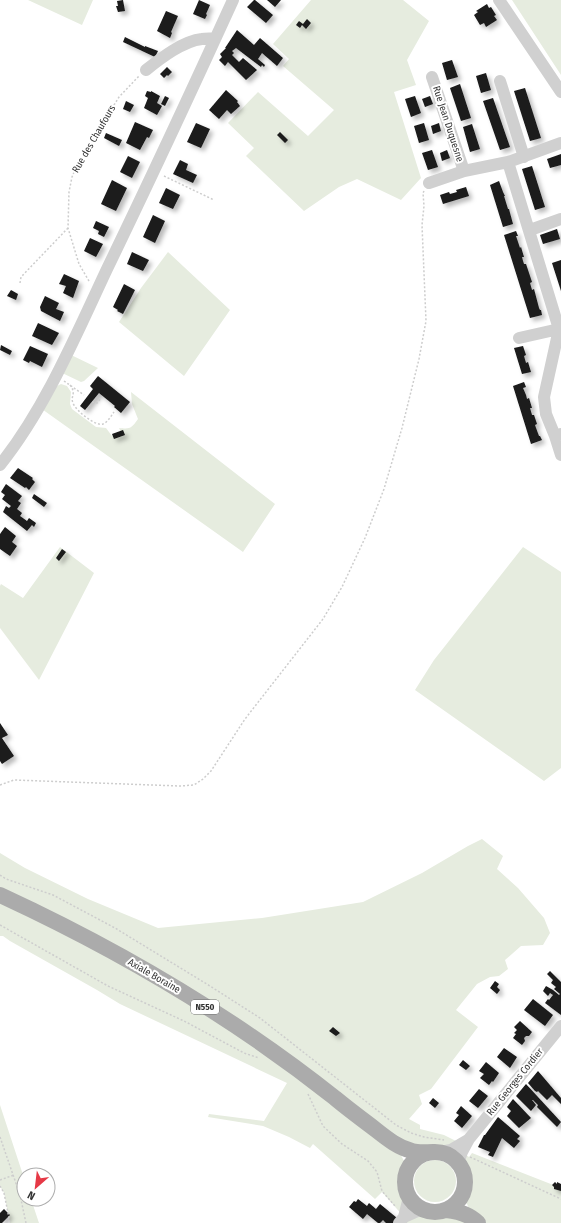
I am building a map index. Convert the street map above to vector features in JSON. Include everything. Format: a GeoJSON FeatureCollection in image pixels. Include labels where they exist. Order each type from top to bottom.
{"type":"FeatureCollection","features":[{"type":"Feature","properties":{"kind":"main road","name":"Axiale Boraine"},"geometry":{"type":"LineString","coordinates":[[0,895],[99,945],[195,1000],[272,1050],[314,1081],[393,1144],[400,1153],[407,1170]]}},
{"type":"Feature","properties":{"kind":"main road","name":"Axiale Boraine"},"geometry":{"type":"LineString","coordinates":[[393,1144],[412,1151],[436,1152]]}},
{"type":"Feature","properties":{"kind":"main road"},"geometry":{"type":"LineString","coordinates":[[446,1210],[456,1203],[463,1192],[465,1185],[465,1177],[460,1158],[453,1158],[436,1152],[425,1153],[417,1157],[407,1170],[405,1188],[409,1197],[422,1209],[434,1212],[446,1210],[462,1213],[476,1221]]}},
{"type":"Feature","properties":{"kind":"main road"},"geometry":{"type":"LineString","coordinates":[[463,1192],[465,1200],[476,1221]]}},
{"type":"Feature","properties":{"kind":"street"},"geometry":{"type":"LineString","coordinates":[[0,465],[21,437],[56,376],[154,171],[233,0]]}},
{"type":"Feature","properties":{"kind":"street"},"geometry":{"type":"LineString","coordinates":[[499,0],[561,92]]}},
{"type":"Feature","properties":{"kind":"street"},"geometry":{"type":"LineString","coordinates":[[146,70],[167,54],[188,43],[202,39],[215,38]]}},
{"type":"Feature","properties":{"kind":"street","name":"Rue Jean Duquesne"},"geometry":{"type":"LineString","coordinates":[[432,77],[464,171]]}},
{"type":"Feature","properties":{"kind":"street"},"geometry":{"type":"LineString","coordinates":[[500,81],[524,157]]}},
{"type":"Feature","properties":{"kind":"street","name":"Rue Jean Duquesne"},"geometry":{"type":"LineString","coordinates":[[428,183],[464,171],[508,162],[561,143]]}},
{"type":"Feature","properties":{"kind":"street"},"geometry":{"type":"LineString","coordinates":[[508,162],[559,329],[544,397],[546,414],[558,435],[561,455]]}},
{"type":"Feature","properties":{"kind":"street"},"geometry":{"type":"LineString","coordinates":[[530,230],[561,219]]}},
{"type":"Feature","properties":{"kind":"street"},"geometry":{"type":"LineString","coordinates":[[519,338],[559,329]]}},
{"type":"Feature","properties":{"kind":"street","name":"Rue Georges Cordier"},"geometry":{"type":"LineString","coordinates":[[460,1158],[469,1139],[561,1026]]}},
{"type":"Feature","properties":{"kind":"street","name":"Rue Georges Cordier"},"geometry":{"type":"LineString","coordinates":[[436,1152],[452,1150],[469,1139]]}},
{"type":"Feature","properties":{"kind":"street"},"geometry":{"type":"LineString","coordinates":[[402,1220],[409,1197]]}},
{"type":"Feature","properties":{"kind":"street"},"geometry":{"type":"LineString","coordinates":[[402,1220],[422,1209]]}},
{"type":"Feature","properties":{"kind":"path","name":"Rue des Chaufours"},"geometry":{"type":"LineString","coordinates":[[98,288],[87,279],[79,264],[68,228],[69,192],[72,177],[77,165],[119,97],[146,70]]}},
{"type":"Feature","properties":{"kind":"path"},"geometry":{"type":"LineString","coordinates":[[154,171],[214,200]]}},
{"type":"Feature","properties":{"kind":"path"},"geometry":{"type":"LineString","coordinates":[[0,784],[14,780],[180,786],[194,785],[211,771],[245,719],[323,619],[342,587],[365,538],[381,496],[402,428],[419,359],[426,322],[422,225],[424,206],[423,192],[428,183]]}},
{"type":"Feature","properties":{"kind":"path"},"geometry":{"type":"LineString","coordinates":[[20,283],[21,277],[68,228]]}},
{"type":"Feature","properties":{"kind":"path"},"geometry":{"type":"LineString","coordinates":[[56,376],[84,395]]}},
{"type":"Feature","properties":{"kind":"path"},"geometry":{"type":"LineString","coordinates":[[70,386],[74,392],[72,400],[73,404],[80,412],[96,424],[99,425],[105,423],[114,412]]}},
{"type":"Feature","properties":{"kind":"path"},"geometry":{"type":"LineString","coordinates":[[92,402],[97,403],[101,398]]}},
{"type":"Feature","properties":{"kind":"path"},"geometry":{"type":"LineString","coordinates":[[0,925],[108,986],[184,1021],[244,1053],[259,1058]]}},
{"type":"Feature","properties":{"kind":"path"},"geometry":{"type":"LineString","coordinates":[[306,1090],[323,1126],[342,1144],[368,1161],[375,1168],[382,1191],[402,1220]]}},
{"type":"Feature","properties":{"kind":"path"},"geometry":{"type":"LineString","coordinates":[[0,1137],[14,1175],[26,1223]]}},
{"type":"Feature","properties":{"kind":"path"},"geometry":{"type":"LineString","coordinates":[[460,1158],[470,1157],[561,1199]]}},
{"type":"Feature","properties":{"kind":"path"},"geometry":{"type":"LineString","coordinates":[[0,1180],[14,1175]]}},
{"type":"Feature","properties":{"kind":"path"},"geometry":{"type":"LineString","coordinates":[[0,1186],[4,1193],[10,1223]]}},
{"type":"Feature","properties":{"kind":"shaded area"},"geometry":{"type":"Polygon","coordinates":[[[28,0],[93,0],[82,25],[28,0]]]}},
{"type":"Feature","properties":{"kind":"shaded area"},"geometry":{"type":"Polygon","coordinates":[[[311,0],[403,0],[429,21],[407,60],[416,85],[394,92],[421,178],[401,200],[357,179],[339,187],[304,211],[246,156],[254,148],[228,123],[258,92],[308,136],[334,110],[283,66],[289,59],[273,44],[311,0]]]}},
{"type":"Feature","properties":{"kind":"shaded area"},"geometry":{"type":"Polygon","coordinates":[[[512,0],[561,0],[561,75],[512,0]]]}},
{"type":"Feature","properties":{"kind":"shaded area"},"geometry":{"type":"Polygon","coordinates":[[[168,252],[230,310],[184,376],[119,322],[141,288],[168,252]]]}},
{"type":"Feature","properties":{"kind":"shaded area"},"geometry":{"type":"Polygon","coordinates":[[[67,353],[98,368],[81,382],[58,371],[67,353]]]}},
{"type":"Feature","properties":{"kind":"shaded area"},"geometry":{"type":"Polygon","coordinates":[[[61,384],[67,386],[71,392],[70,404],[72,409],[96,427],[106,428],[112,436],[121,432],[119,428],[132,427],[138,419],[132,404],[131,392],[275,504],[243,552],[39,407],[57,386],[61,384]]]}},
{"type":"Feature","properties":{"kind":"shaded area"},"geometry":{"type":"Polygon","coordinates":[[[60,547],[94,573],[39,680],[0,628],[0,586],[1,584],[23,598],[60,547]]]}},
{"type":"Feature","properties":{"kind":"shaded area"},"geometry":{"type":"Polygon","coordinates":[[[523,547],[561,572],[561,768],[544,781],[415,690],[434,660],[523,547]]]}},
{"type":"Feature","properties":{"kind":"shaded area"},"geometry":{"type":"Polygon","coordinates":[[[482,839],[503,856],[497,869],[518,888],[544,918],[550,933],[543,945],[521,946],[505,960],[508,969],[499,976],[490,977],[477,984],[456,1010],[478,1027],[431,1089],[419,1095],[422,1104],[409,1119],[420,1125],[420,1129],[444,1135],[462,1144],[400,1153],[407,1168],[405,1189],[409,1198],[416,1206],[420,1208],[430,1212],[444,1211],[460,1214],[474,1219],[465,1198],[465,1176],[458,1163],[462,1152],[469,1157],[472,1153],[561,1188],[561,1223],[399,1223],[404,1217],[382,1192],[375,1199],[313,1144],[310,1148],[263,1126],[208,1117],[209,1114],[264,1121],[287,1083],[120,1004],[3,936],[0,936],[0,853],[25,868],[88,899],[158,928],[262,918],[363,902],[422,873],[482,839]]]}},
{"type":"Feature","properties":{"kind":"shaded area"},"geometry":{"type":"Polygon","coordinates":[[[0,1105],[20,1167],[16,1167],[16,1207],[34,1207],[39,1223],[10,1223],[4,1193],[0,1186],[0,1105]]]}},
{"type":"Feature","properties":{"kind":"shaded area"},"geometry":{"type":"Polygon","coordinates":[[[431,1160],[439,1160],[447,1163],[453,1169],[456,1181],[453,1193],[447,1199],[439,1202],[431,1202],[423,1199],[417,1193],[414,1185],[414,1177],[417,1169],[423,1163],[431,1160]]]}},
{"type":"Feature","properties":{"kind":"building"},"geometry":{"type":"Polygon","coordinates":[[[123,0],[125,11],[118,12],[116,6],[118,6],[117,1],[123,0]]]}},
{"type":"Feature","properties":{"kind":"building"},"geometry":{"type":"Polygon","coordinates":[[[199,0],[210,5],[205,19],[193,14],[199,0]]]}},
{"type":"Feature","properties":{"kind":"building"},"geometry":{"type":"Polygon","coordinates":[[[254,0],[273,15],[266,23],[247,7],[254,0]]]}},
{"type":"Feature","properties":{"kind":"building"},"geometry":{"type":"Polygon","coordinates":[[[267,0],[281,0],[275,7],[267,0]]]}},
{"type":"Feature","properties":{"kind":"building"},"geometry":{"type":"Polygon","coordinates":[[[487,4],[496,15],[494,16],[497,20],[486,27],[484,23],[480,25],[474,15],[478,12],[476,11],[487,4]]]}},
{"type":"Feature","properties":{"kind":"building"},"geometry":{"type":"Polygon","coordinates":[[[166,11],[178,16],[170,38],[157,31],[166,11]]]}},
{"type":"Feature","properties":{"kind":"building"},"geometry":{"type":"Polygon","coordinates":[[[307,19],[311,23],[306,29],[302,25],[300,28],[296,25],[299,21],[303,24],[307,19]]]}},
{"type":"Feature","properties":{"kind":"building"},"geometry":{"type":"Polygon","coordinates":[[[237,30],[254,45],[260,38],[283,58],[277,66],[262,53],[258,59],[265,65],[264,67],[262,65],[261,67],[236,48],[232,51],[234,53],[232,55],[239,62],[243,58],[257,70],[246,80],[228,62],[225,66],[219,60],[222,57],[220,54],[226,48],[237,30]]]}},
{"type":"Feature","properties":{"kind":"building"},"geometry":{"type":"Polygon","coordinates":[[[125,37],[145,47],[158,51],[155,57],[123,42],[125,37]]]}},
{"type":"Feature","properties":{"kind":"building"},"geometry":{"type":"Polygon","coordinates":[[[452,60],[458,77],[447,80],[442,63],[452,60]]]}},
{"type":"Feature","properties":{"kind":"building"},"geometry":{"type":"Polygon","coordinates":[[[167,67],[172,72],[164,78],[160,74],[167,67]]]}},
{"type":"Feature","properties":{"kind":"building"},"geometry":{"type":"Polygon","coordinates":[[[486,73],[491,90],[481,93],[476,76],[486,73]]]}},
{"type":"Feature","properties":{"kind":"building"},"geometry":{"type":"Polygon","coordinates":[[[460,84],[471,118],[461,121],[450,88],[460,84]]]}},
{"type":"Feature","properties":{"kind":"building"},"geometry":{"type":"Polygon","coordinates":[[[525,88],[541,138],[530,141],[514,91],[525,88]]]}},
{"type":"Feature","properties":{"kind":"building"},"geometry":{"type":"Polygon","coordinates":[[[226,90],[238,101],[237,102],[240,106],[231,114],[227,110],[219,119],[209,110],[226,90]]]}},
{"type":"Feature","properties":{"kind":"building"},"geometry":{"type":"Polygon","coordinates":[[[147,91],[151,91],[160,96],[157,103],[162,106],[157,115],[144,108],[148,98],[145,96],[147,91]]]}},
{"type":"Feature","properties":{"kind":"building"},"geometry":{"type":"Polygon","coordinates":[[[165,96],[169,98],[165,106],[161,104],[165,96]]]}},
{"type":"Feature","properties":{"kind":"building"},"geometry":{"type":"Polygon","coordinates":[[[415,96],[421,113],[411,117],[405,99],[415,96]]]}},
{"type":"Feature","properties":{"kind":"building"},"geometry":{"type":"Polygon","coordinates":[[[430,96],[433,104],[425,107],[422,99],[430,96]]]}},
{"type":"Feature","properties":{"kind":"building"},"geometry":{"type":"Polygon","coordinates":[[[493,98],[510,147],[500,150],[483,101],[493,98]]]}},
{"type":"Feature","properties":{"kind":"building"},"geometry":{"type":"Polygon","coordinates":[[[126,101],[134,105],[130,112],[123,109],[126,101]]]}},
{"type":"Feature","properties":{"kind":"building"},"geometry":{"type":"Polygon","coordinates":[[[135,122],[153,130],[149,138],[147,137],[140,150],[126,143],[135,122]]]}},
{"type":"Feature","properties":{"kind":"building"},"geometry":{"type":"Polygon","coordinates":[[[196,123],[210,129],[201,148],[187,142],[196,123]]]}},
{"type":"Feature","properties":{"kind":"building"},"geometry":{"type":"Polygon","coordinates":[[[424,123],[429,140],[419,143],[414,126],[424,123]]]}},
{"type":"Feature","properties":{"kind":"building"},"geometry":{"type":"Polygon","coordinates":[[[439,123],[441,131],[433,134],[431,126],[439,123]]]}},
{"type":"Feature","properties":{"kind":"building"},"geometry":{"type":"Polygon","coordinates":[[[472,124],[480,149],[470,152],[463,127],[472,124]]]}},
{"type":"Feature","properties":{"kind":"building"},"geometry":{"type":"Polygon","coordinates":[[[280,132],[288,140],[285,143],[277,135],[280,132]]]}},
{"type":"Feature","properties":{"kind":"building"},"geometry":{"type":"Polygon","coordinates":[[[106,133],[122,140],[119,146],[104,138],[106,133]]]}},
{"type":"Feature","properties":{"kind":"building"},"geometry":{"type":"Polygon","coordinates":[[[432,150],[438,167],[428,170],[422,153],[432,150]]]}},
{"type":"Feature","properties":{"kind":"building"},"geometry":{"type":"Polygon","coordinates":[[[447,150],[450,158],[442,161],[440,153],[447,150]]]}},
{"type":"Feature","properties":{"kind":"building"},"geometry":{"type":"Polygon","coordinates":[[[561,154],[561,165],[550,168],[547,159],[561,154]]]}},
{"type":"Feature","properties":{"kind":"building"},"geometry":{"type":"Polygon","coordinates":[[[128,156],[140,162],[132,178],[120,172],[128,156]]]}},
{"type":"Feature","properties":{"kind":"building"},"geometry":{"type":"Polygon","coordinates":[[[180,160],[188,164],[186,170],[197,175],[193,183],[173,174],[180,160]]]}},
{"type":"Feature","properties":{"kind":"building"},"geometry":{"type":"Polygon","coordinates":[[[532,166],[545,207],[535,210],[522,169],[532,166]]]}},
{"type":"Feature","properties":{"kind":"building"},"geometry":{"type":"Polygon","coordinates":[[[112,180],[127,188],[116,211],[101,204],[112,180]]]}},
{"type":"Feature","properties":{"kind":"building"},"geometry":{"type":"Polygon","coordinates":[[[499,181],[513,224],[503,227],[490,185],[499,181]]]}},
{"type":"Feature","properties":{"kind":"building"},"geometry":{"type":"Polygon","coordinates":[[[466,187],[469,196],[443,204],[440,195],[449,192],[450,194],[457,192],[456,190],[466,187]]]}},
{"type":"Feature","properties":{"kind":"building"},"geometry":{"type":"Polygon","coordinates":[[[166,188],[180,195],[173,209],[159,203],[166,188]]]}},
{"type":"Feature","properties":{"kind":"building"},"geometry":{"type":"Polygon","coordinates":[[[153,215],[165,221],[155,243],[143,237],[153,215]]]}},
{"type":"Feature","properties":{"kind":"building"},"geometry":{"type":"Polygon","coordinates":[[[96,221],[109,227],[104,237],[98,234],[99,231],[93,228],[96,221]]]}},
{"type":"Feature","properties":{"kind":"building"},"geometry":{"type":"Polygon","coordinates":[[[557,229],[560,239],[543,244],[540,235],[557,229]]]}},
{"type":"Feature","properties":{"kind":"building"},"geometry":{"type":"Polygon","coordinates":[[[516,231],[518,236],[516,236],[524,257],[522,257],[523,261],[524,264],[526,264],[532,282],[530,283],[532,290],[534,289],[542,315],[530,318],[504,235],[516,231]]]}},
{"type":"Feature","properties":{"kind":"building"},"geometry":{"type":"Polygon","coordinates":[[[90,238],[103,244],[96,257],[84,251],[90,238]]]}},
{"type":"Feature","properties":{"kind":"building"},"geometry":{"type":"Polygon","coordinates":[[[132,252],[149,260],[143,271],[127,264],[132,252]]]}},
{"type":"Feature","properties":{"kind":"building"},"geometry":{"type":"Polygon","coordinates":[[[561,260],[561,291],[552,263],[561,260]]]}},
{"type":"Feature","properties":{"kind":"building"},"geometry":{"type":"Polygon","coordinates":[[[64,274],[79,281],[73,298],[63,293],[66,286],[59,284],[64,274]]]}},
{"type":"Feature","properties":{"kind":"building"},"geometry":{"type":"Polygon","coordinates":[[[124,284],[135,290],[123,314],[113,307],[124,284]]]}},
{"type":"Feature","properties":{"kind":"building"},"geometry":{"type":"Polygon","coordinates":[[[11,290],[18,294],[16,300],[7,296],[11,290]]]}},
{"type":"Feature","properties":{"kind":"building"},"geometry":{"type":"Polygon","coordinates":[[[45,296],[59,303],[56,309],[64,312],[60,321],[41,311],[40,307],[45,296]]]}},
{"type":"Feature","properties":{"kind":"building"},"geometry":{"type":"Polygon","coordinates":[[[38,323],[59,333],[52,345],[32,336],[38,323]]]}},
{"type":"Feature","properties":{"kind":"building"},"geometry":{"type":"Polygon","coordinates":[[[1,345],[12,351],[10,355],[0,350],[1,345]]]}},
{"type":"Feature","properties":{"kind":"building"},"geometry":{"type":"Polygon","coordinates":[[[30,346],[48,354],[42,367],[30,361],[29,363],[23,360],[30,346]]]}},
{"type":"Feature","properties":{"kind":"building"},"geometry":{"type":"Polygon","coordinates":[[[523,346],[526,355],[524,356],[526,363],[528,362],[531,372],[522,374],[514,348],[523,346]]]}},
{"type":"Feature","properties":{"kind":"building"},"geometry":{"type":"Polygon","coordinates":[[[98,376],[130,402],[121,413],[99,393],[85,410],[80,406],[93,389],[90,386],[98,376]]]}},
{"type":"Feature","properties":{"kind":"building"},"geometry":{"type":"Polygon","coordinates":[[[524,382],[526,387],[523,388],[527,399],[529,398],[532,408],[530,408],[532,415],[534,415],[537,424],[535,425],[542,440],[531,444],[513,386],[524,382]]]}},
{"type":"Feature","properties":{"kind":"building"},"geometry":{"type":"Polygon","coordinates":[[[123,430],[125,435],[114,439],[112,434],[123,430]]]}},
{"type":"Feature","properties":{"kind":"building"},"geometry":{"type":"Polygon","coordinates":[[[18,468],[33,478],[32,479],[35,482],[29,490],[10,478],[18,468]]]}},
{"type":"Feature","properties":{"kind":"building"},"geometry":{"type":"Polygon","coordinates":[[[6,484],[22,496],[18,501],[21,503],[17,509],[22,513],[20,516],[27,521],[29,518],[36,523],[34,527],[32,525],[27,531],[3,512],[6,506],[9,508],[11,506],[2,499],[5,495],[1,492],[6,484]]]}},
{"type":"Feature","properties":{"kind":"building"},"geometry":{"type":"Polygon","coordinates":[[[34,494],[47,503],[44,507],[32,498],[34,494]]]}},
{"type":"Feature","properties":{"kind":"building"},"geometry":{"type":"Polygon","coordinates":[[[5,527],[16,536],[12,542],[17,546],[10,556],[0,549],[0,534],[5,527]]]}},
{"type":"Feature","properties":{"kind":"building"},"geometry":{"type":"Polygon","coordinates":[[[62,549],[66,552],[59,561],[56,558],[62,549]]]}},
{"type":"Feature","properties":{"kind":"building"},"geometry":{"type":"Polygon","coordinates":[[[0,723],[8,735],[2,738],[14,756],[2,764],[0,761],[0,723]]]}},
{"type":"Feature","properties":{"kind":"building"},"geometry":{"type":"Polygon","coordinates":[[[550,971],[561,982],[561,1015],[545,1003],[553,995],[550,993],[548,996],[543,991],[546,986],[559,995],[560,994],[554,989],[556,987],[551,983],[553,980],[547,974],[550,971]]]}},
{"type":"Feature","properties":{"kind":"building"},"geometry":{"type":"Polygon","coordinates":[[[495,981],[499,984],[497,987],[500,990],[497,994],[490,988],[495,981]]]}},
{"type":"Feature","properties":{"kind":"building"},"geometry":{"type":"Polygon","coordinates":[[[533,999],[553,1015],[545,1026],[524,1010],[533,999]]]}},
{"type":"Feature","properties":{"kind":"building"},"geometry":{"type":"Polygon","coordinates":[[[520,1021],[532,1032],[529,1036],[524,1038],[525,1041],[522,1045],[513,1038],[516,1034],[514,1033],[517,1030],[514,1027],[520,1021]]]}},
{"type":"Feature","properties":{"kind":"building"},"geometry":{"type":"Polygon","coordinates":[[[333,1027],[340,1033],[336,1036],[329,1031],[333,1027]]]}},
{"type":"Feature","properties":{"kind":"building"},"geometry":{"type":"Polygon","coordinates":[[[504,1048],[517,1057],[510,1068],[497,1057],[504,1048]]]}},
{"type":"Feature","properties":{"kind":"building"},"geometry":{"type":"Polygon","coordinates":[[[463,1060],[470,1066],[466,1070],[459,1065],[463,1060]]]}},
{"type":"Feature","properties":{"kind":"building"},"geometry":{"type":"Polygon","coordinates":[[[486,1062],[499,1073],[489,1085],[480,1078],[484,1074],[479,1071],[486,1062]]]}},
{"type":"Feature","properties":{"kind":"building"},"geometry":{"type":"Polygon","coordinates":[[[538,1071],[561,1098],[561,1104],[552,1095],[547,1100],[538,1091],[535,1091],[528,1083],[538,1071]]]}},
{"type":"Feature","properties":{"kind":"building"},"geometry":{"type":"Polygon","coordinates":[[[526,1084],[561,1122],[557,1127],[537,1107],[538,1105],[533,1100],[536,1105],[531,1111],[516,1096],[526,1084]]]}},
{"type":"Feature","properties":{"kind":"building"},"geometry":{"type":"Polygon","coordinates":[[[479,1089],[488,1096],[478,1108],[469,1101],[479,1089]]]}},
{"type":"Feature","properties":{"kind":"building"},"geometry":{"type":"Polygon","coordinates":[[[433,1098],[439,1103],[435,1108],[429,1103],[433,1098]]]}},
{"type":"Feature","properties":{"kind":"building"},"geometry":{"type":"Polygon","coordinates":[[[513,1099],[531,1118],[519,1128],[507,1116],[511,1111],[507,1107],[513,1099]]]}},
{"type":"Feature","properties":{"kind":"building"},"geometry":{"type":"Polygon","coordinates":[[[461,1106],[472,1116],[462,1128],[454,1121],[459,1115],[456,1113],[461,1106]]]}},
{"type":"Feature","properties":{"kind":"building"},"geometry":{"type":"Polygon","coordinates":[[[498,1117],[520,1136],[517,1139],[520,1141],[514,1148],[502,1138],[493,1157],[488,1155],[490,1152],[478,1147],[484,1135],[498,1117]]]}},
{"type":"Feature","properties":{"kind":"building"},"geometry":{"type":"Polygon","coordinates":[[[555,1182],[557,1184],[557,1182],[561,1184],[561,1191],[554,1189],[552,1185],[555,1182]]]}},
{"type":"Feature","properties":{"kind":"building"},"geometry":{"type":"Polygon","coordinates":[[[358,1199],[367,1206],[369,1203],[376,1209],[380,1204],[397,1218],[393,1223],[386,1223],[383,1220],[378,1223],[367,1214],[363,1219],[349,1207],[358,1199]]]}},
{"type":"Feature","properties":{"kind":"building"},"geometry":{"type":"Polygon","coordinates":[[[4,1209],[10,1215],[2,1223],[0,1223],[0,1213],[4,1209]]]}}]}
